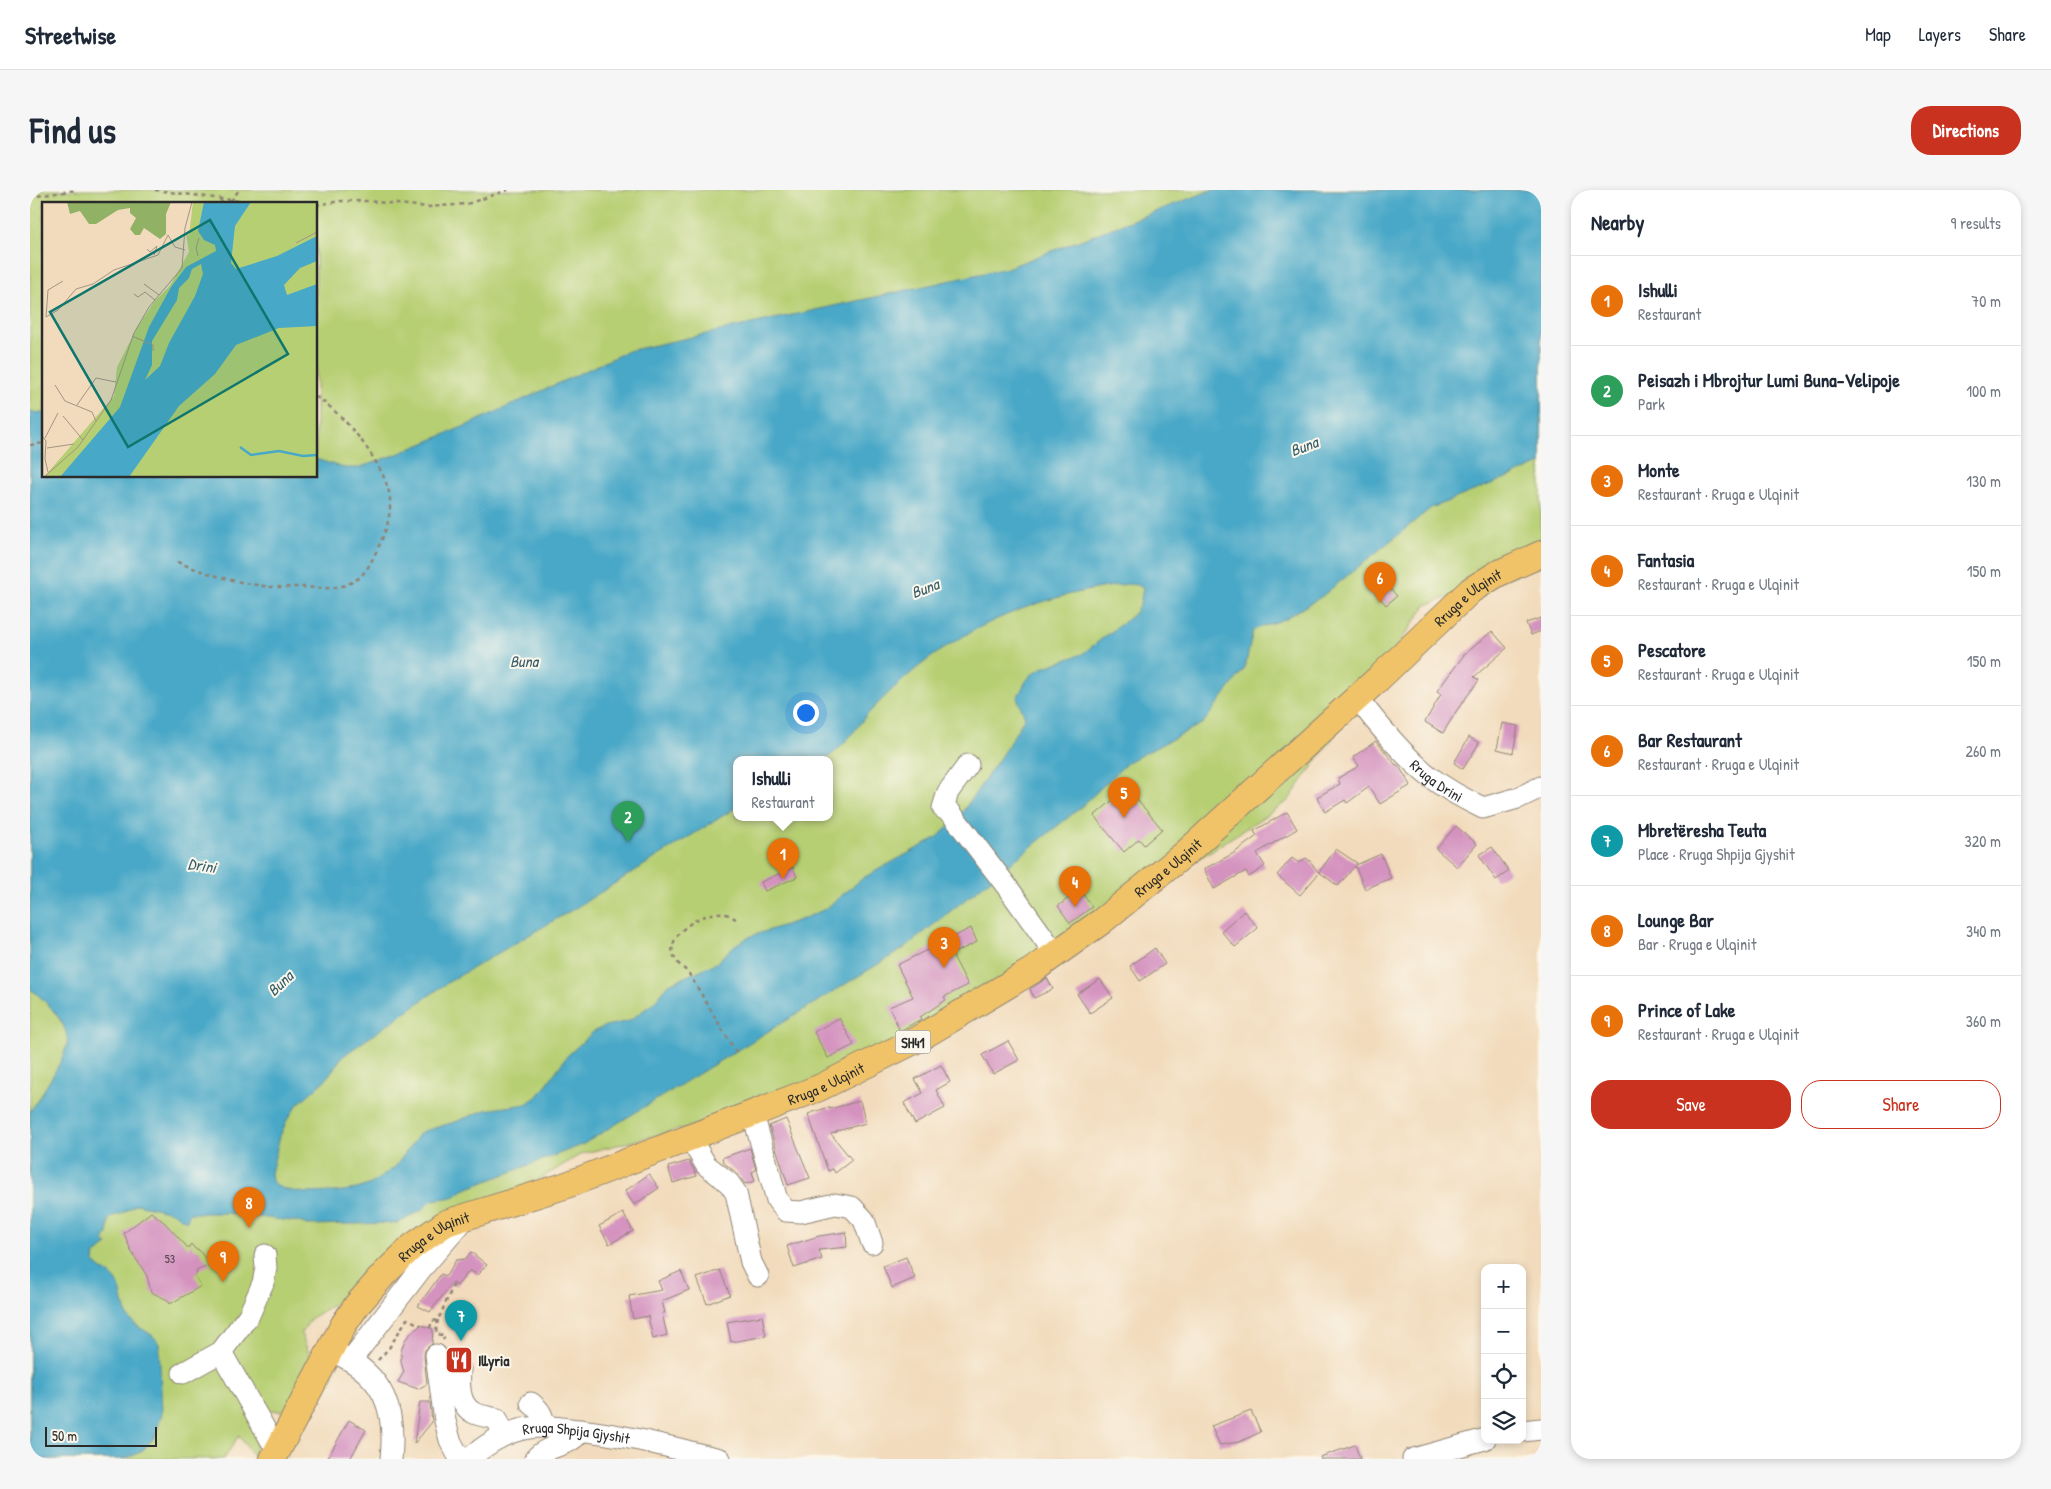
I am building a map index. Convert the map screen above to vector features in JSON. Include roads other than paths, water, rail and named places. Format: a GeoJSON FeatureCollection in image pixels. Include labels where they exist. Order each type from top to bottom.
{"type":"FeatureCollection","features":[{"type":"Feature","properties":{"kind":"main road","name":"Rruga e Ulqinit"},"geometry":{"type":"LineString","coordinates":[[276,1454],[347,1359],[357,1306],[384,1273],[429,1234],[446,1223],[564,1186],[748,1117],[819,1088],[916,1040],[1056,955],[1155,879],[1378,679],[1471,590],[1497,574],[1541,554]]}},
{"type":"Feature","properties":{"kind":"street","name":"Rruga Drini"},"geometry":{"type":"LineString","coordinates":[[1356,697],[1429,776],[1458,796],[1483,808],[1518,798],[1541,787]]}},
{"type":"Feature","properties":{"kind":"street"},"geometry":{"type":"LineString","coordinates":[[968,765],[945,799],[943,808],[951,813],[1056,955]]}},
{"type":"Feature","properties":{"kind":"street"},"geometry":{"type":"LineString","coordinates":[[748,1117],[756,1126],[777,1200],[786,1211],[801,1212],[835,1204],[852,1207],[864,1220],[872,1243]]}},
{"type":"Feature","properties":{"kind":"street"},"geometry":{"type":"LineString","coordinates":[[693,1138],[696,1148],[706,1165],[729,1183],[736,1193],[751,1262],[758,1276]]}},
{"type":"Feature","properties":{"kind":"street"},"geometry":{"type":"LineString","coordinates":[[183,1373],[221,1352],[249,1315],[263,1283],[266,1268],[265,1255]]}},
{"type":"Feature","properties":{"kind":"street"},"geometry":{"type":"LineString","coordinates":[[440,1346],[445,1421],[450,1440],[460,1459]]}},
{"type":"Feature","properties":{"kind":"street"},"geometry":{"type":"LineString","coordinates":[[221,1352],[271,1440],[276,1454]]}},
{"type":"Feature","properties":{"kind":"street"},"geometry":{"type":"LineString","coordinates":[[347,1359],[383,1393],[390,1407],[393,1436],[391,1459]]}},
{"type":"Feature","properties":{"kind":"street"},"geometry":{"type":"LineString","coordinates":[[460,1370],[460,1390],[466,1406],[473,1413],[497,1419],[501,1428],[500,1438]]}},
{"type":"Feature","properties":{"kind":"street"},"geometry":{"type":"LineString","coordinates":[[532,1403],[540,1410],[544,1426]]}},
{"type":"Feature","properties":{"kind":"street","name":"Rruga Shpija Gjyshit"},"geometry":{"type":"LineString","coordinates":[[469,1459],[485,1445],[500,1438],[527,1428],[544,1426],[601,1432],[720,1459]]}},
{"type":"Feature","properties":{"kind":"street"},"geometry":{"type":"LineString","coordinates":[[1526,1431],[1541,1429]]}},
{"type":"Feature","properties":{"kind":"street"},"geometry":{"type":"LineString","coordinates":[[535,1459],[553,1447],[566,1444],[576,1438],[581,1430]]}},
{"type":"Feature","properties":{"kind":"street"},"geometry":{"type":"LineString","coordinates":[[1412,1459],[1481,1439]]}},
{"type":"Feature","properties":{"kind":"water","name":"Buna"},"geometry":{"type":"Polygon","coordinates":[[[1212,190],[1541,190],[1541,464],[1431,508],[1321,597],[1284,619],[1253,630],[1245,668],[1203,723],[1128,762],[1080,808],[903,949],[582,1145],[463,1190],[454,1197],[432,1200],[422,1210],[398,1223],[307,1225],[299,1222],[226,1213],[190,1213],[186,1221],[172,1212],[137,1204],[121,1214],[113,1216],[109,1220],[108,1234],[105,1236],[104,1242],[108,1245],[95,1254],[94,1262],[117,1282],[125,1310],[133,1323],[153,1336],[159,1344],[162,1413],[155,1437],[141,1452],[124,1459],[30,1459],[30,1112],[65,1052],[67,1037],[61,1021],[55,1013],[30,989],[30,412],[42,413],[42,478],[318,478],[318,460],[344,468],[358,468],[470,424],[628,351],[1007,268],[1212,190]],[[1128,584],[1067,595],[1008,614],[980,627],[953,642],[903,680],[865,717],[843,745],[830,756],[733,756],[733,810],[577,907],[447,983],[342,1057],[326,1079],[298,1104],[287,1120],[280,1136],[271,1173],[272,1181],[277,1186],[287,1190],[306,1193],[357,1189],[371,1184],[395,1167],[421,1132],[458,1121],[485,1110],[526,1104],[539,1095],[567,1056],[593,1032],[605,1026],[629,1021],[652,1004],[669,984],[716,963],[735,945],[751,936],[803,919],[825,909],[863,878],[938,837],[964,810],[1025,717],[1017,698],[1026,681],[1033,673],[1042,668],[1082,654],[1133,615],[1140,605],[1143,588],[1128,584]]]}},
{"type":"Feature","properties":{"kind":"place","name":"Bar Restaurant"},"geometry":{"type":"Point","coordinates":[1380,603]}},
{"type":"Feature","properties":{"kind":"place","name":"Pescatore"},"geometry":{"type":"Point","coordinates":[1124,818]}},
{"type":"Feature","properties":{"kind":"place","name":"Peisazh i Mbrojtur Lumi Buna-Velipoje"},"geometry":{"type":"Point","coordinates":[628,842]}},
{"type":"Feature","properties":{"kind":"place","name":"Ishulli"},"geometry":{"type":"Point","coordinates":[783,879]}},
{"type":"Feature","properties":{"kind":"place","name":"Fantasia"},"geometry":{"type":"Point","coordinates":[1075,907]}},
{"type":"Feature","properties":{"kind":"place","name":"Monte"},"geometry":{"type":"Point","coordinates":[944,968]}},
{"type":"Feature","properties":{"kind":"place","name":"Lounge Bar"},"geometry":{"type":"Point","coordinates":[249,1228]}},
{"type":"Feature","properties":{"kind":"place","name":"Prince of Lake"},"geometry":{"type":"Point","coordinates":[223,1282]}},
{"type":"Feature","properties":{"kind":"place","name":"Mbretëresha Teuta"},"geometry":{"type":"Point","coordinates":[461,1341]}},
{"type":"Feature","properties":{"kind":"place","name":"Illyria"},"geometry":{"type":"Point","coordinates":[459,1360]}},
{"type":"Feature","properties":{"kind":"water label","name":"Drini"},"geometry":{"type":"Point","coordinates":[202,865]}}]}
